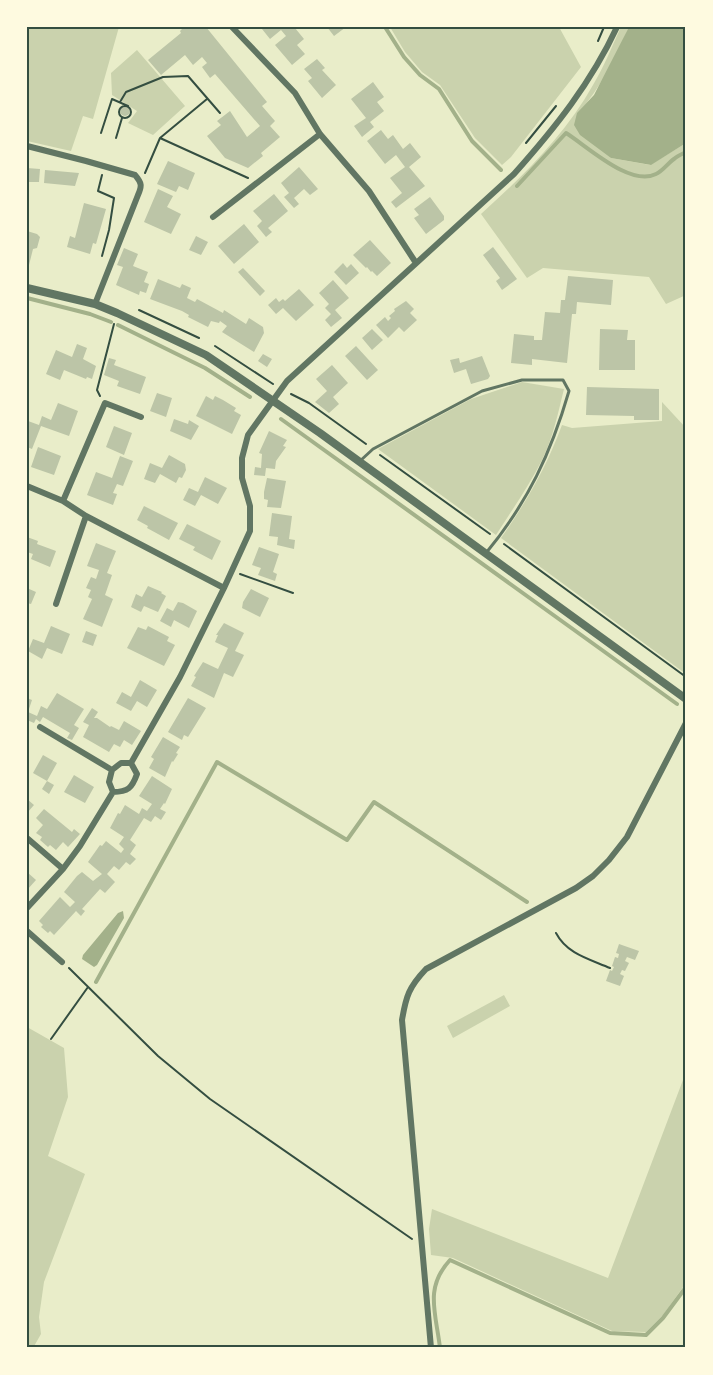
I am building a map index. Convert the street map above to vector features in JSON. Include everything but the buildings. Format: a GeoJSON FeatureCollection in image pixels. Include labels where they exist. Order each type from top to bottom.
{"type":"FeatureCollection","features":[{"type":"Feature","properties":{"kind":"street"},"geometry":{"type":"LineString","coordinates":[[232,27],[295,93],[320,134],[369,190],[416,263]]}},
{"type":"Feature","properties":{"kind":"street"},"geometry":{"type":"LineString","coordinates":[[131,763],[180,677],[250,531],[250,506],[242,478],[242,458],[248,435],[280,388],[514,174],[545,140],[590,80],[617,27]]}},
{"type":"Feature","properties":{"kind":"street"},"geometry":{"type":"LineString","coordinates":[[213,217],[320,134]]}},
{"type":"Feature","properties":{"kind":"street"},"geometry":{"type":"LineString","coordinates":[[27,146],[135,176],[140,181],[142,187],[95,304]]}},
{"type":"Feature","properties":{"kind":"street"},"geometry":{"type":"LineString","coordinates":[[27,288],[95,304],[206,355],[359,462],[686,699]]}},
{"type":"Feature","properties":{"kind":"street"},"geometry":{"type":"LineString","coordinates":[[63,501],[105,403],[141,417]]}},
{"type":"Feature","properties":{"kind":"street"},"geometry":{"type":"LineString","coordinates":[[27,486],[63,501],[86,516],[224,588]]}},
{"type":"Feature","properties":{"kind":"street"},"geometry":{"type":"LineString","coordinates":[[56,604],[86,516]]}},
{"type":"Feature","properties":{"kind":"street"},"geometry":{"type":"LineString","coordinates":[[431,1348],[402,1020],[405,1000],[412,984],[426,969],[576,888],[609,860],[627,837],[686,723]]}},
{"type":"Feature","properties":{"kind":"street"},"geometry":{"type":"LineString","coordinates":[[40,728],[112,770]]}},
{"type":"Feature","properties":{"kind":"street"},"geometry":{"type":"LineString","coordinates":[[113,792],[109,783],[112,770],[122,763],[131,763]]}},
{"type":"Feature","properties":{"kind":"street"},"geometry":{"type":"LineString","coordinates":[[113,792],[125,792],[133,786],[137,774],[131,763]]}},
{"type":"Feature","properties":{"kind":"street"},"geometry":{"type":"LineString","coordinates":[[27,908],[63,869],[113,792]]}},
{"type":"Feature","properties":{"kind":"street"},"geometry":{"type":"LineString","coordinates":[[27,838],[63,869]]}},
{"type":"Feature","properties":{"kind":"street"},"geometry":{"type":"LineString","coordinates":[[27,931],[63,962]]}},
{"type":"Feature","properties":{"kind":"lane"},"geometry":{"type":"LineString","coordinates":[[359,462],[373,449],[482,391],[522,380],[562,380],[569,391],[546,459],[523,501],[485,554]]}},
{"type":"Feature","properties":{"kind":"path"},"geometry":{"type":"LineString","coordinates":[[597,42],[604,27]]}},
{"type":"Feature","properties":{"kind":"path"},"geometry":{"type":"LineString","coordinates":[[120,102],[126,92],[163,77],[188,76],[220,113]]}},
{"type":"Feature","properties":{"kind":"path"},"geometry":{"type":"LineString","coordinates":[[140,181],[160,138],[208,98]]}},
{"type":"Feature","properties":{"kind":"path"},"geometry":{"type":"LineString","coordinates":[[101,133],[112,99],[128,106],[131,110],[127,118],[122,118]]}},
{"type":"Feature","properties":{"kind":"path"},"geometry":{"type":"LineString","coordinates":[[522,149],[561,100]]}},
{"type":"Feature","properties":{"kind":"path"},"geometry":{"type":"LineString","coordinates":[[116,138],[122,118],[119,109],[128,106]]}},
{"type":"Feature","properties":{"kind":"path"},"geometry":{"type":"LineString","coordinates":[[160,138],[257,183]]}},
{"type":"Feature","properties":{"kind":"path"},"geometry":{"type":"LineString","coordinates":[[100,262],[109,230],[114,198],[98,191],[104,167]]}},
{"type":"Feature","properties":{"kind":"path"},"geometry":{"type":"LineString","coordinates":[[105,403],[97,390],[117,313]]}},
{"type":"Feature","properties":{"kind":"path"},"geometry":{"type":"LineString","coordinates":[[280,388],[309,403],[686,677]]}},
{"type":"Feature","properties":{"kind":"path"},"geometry":{"type":"LineString","coordinates":[[232,571],[293,593]]}},
{"type":"Feature","properties":{"kind":"path"},"geometry":{"type":"LineString","coordinates":[[556,933],[562,945],[578,955],[610,968]]}},
{"type":"Feature","properties":{"kind":"path"},"geometry":{"type":"LineString","coordinates":[[63,962],[158,1056],[210,1099],[411,1239],[421,1242]]}},
{"type":"Feature","properties":{"kind":"path"},"geometry":{"type":"LineString","coordinates":[[51,1039],[89,986]]}},
{"type":"Feature","properties":{"kind":"shaded area"},"geometry":{"type":"Polygon","coordinates":[[[27,27],[119,27],[93,119],[83,116],[71,151],[27,141],[27,27]]]}},
{"type":"Feature","properties":{"kind":"shaded area"},"geometry":{"type":"Polygon","coordinates":[[[390,27],[559,27],[581,67],[511,157],[502,165],[475,138],[440,85],[422,72],[405,52],[390,27]]]}},
{"type":"Feature","properties":{"kind":"shaded area"},"geometry":{"type":"Polygon","coordinates":[[[621,27],[629,27],[600,83],[578,113],[611,158],[650,165],[686,143],[686,295],[666,304],[649,277],[543,268],[527,278],[481,214],[528,170],[570,121],[597,78],[621,27]]]}},
{"type":"Feature","properties":{"kind":"shaded area"},"geometry":{"type":"Polygon","coordinates":[[[629,27],[686,27],[686,143],[651,165],[611,158],[580,135],[574,125],[577,113],[594,95],[629,27]]]}},
{"type":"Feature","properties":{"kind":"shaded area"},"geometry":{"type":"Polygon","coordinates":[[[137,50],[185,106],[153,135],[128,123],[137,111],[112,95],[111,73],[137,50]]]}},
{"type":"Feature","properties":{"kind":"shaded area"},"geometry":{"type":"Polygon","coordinates":[[[522,382],[564,389],[546,452],[526,489],[496,535],[378,449],[471,399],[522,382]]]}},
{"type":"Feature","properties":{"kind":"shaded area"},"geometry":{"type":"Polygon","coordinates":[[[662,402],[686,428],[686,674],[501,538],[535,484],[562,425],[572,428],[662,421],[662,402]]]}},
{"type":"Feature","properties":{"kind":"shaded area"},"geometry":{"type":"Polygon","coordinates":[[[123,911],[124,918],[97,965],[94,967],[82,959],[118,913],[123,911]]]}},
{"type":"Feature","properties":{"kind":"shaded area"},"geometry":{"type":"Polygon","coordinates":[[[504,995],[510,1006],[453,1038],[447,1026],[504,995]]]}},
{"type":"Feature","properties":{"kind":"shaded area"},"geometry":{"type":"Polygon","coordinates":[[[27,1027],[64,1048],[68,1097],[48,1156],[85,1174],[44,1282],[39,1317],[41,1334],[33,1348],[27,1348],[27,1027]]]}},
{"type":"Feature","properties":{"kind":"shaded area"},"geometry":{"type":"Polygon","coordinates":[[[686,1072],[686,1283],[663,1315],[646,1332],[612,1331],[453,1258],[431,1255],[429,1229],[432,1209],[608,1278],[686,1072]]]}},
{"type":"Feature","properties":{"kind":"waterway"},"geometry":{"type":"LineString","coordinates":[[385,27],[404,57],[420,75],[439,89],[472,141],[501,170]]}},
{"type":"Feature","properties":{"kind":"waterway"},"geometry":{"type":"LineString","coordinates":[[517,186],[566,133],[609,163],[634,175],[646,177],[661,171],[675,158],[686,152]]}},
{"type":"Feature","properties":{"kind":"waterway"},"geometry":{"type":"LineString","coordinates":[[27,298],[90,314],[111,322]]}},
{"type":"Feature","properties":{"kind":"waterway"},"geometry":{"type":"LineString","coordinates":[[118,325],[205,368],[250,397]]}},
{"type":"Feature","properties":{"kind":"waterway"},"geometry":{"type":"LineString","coordinates":[[281,419],[677,704]]}},
{"type":"Feature","properties":{"kind":"waterway"},"geometry":{"type":"LineString","coordinates":[[96,982],[217,762],[347,840],[374,802],[527,902]]}},
{"type":"Feature","properties":{"kind":"waterway"},"geometry":{"type":"LineString","coordinates":[[440,1348],[434,1291],[442,1270],[450,1260],[610,1333],[646,1335],[663,1318],[686,1287]]}}]}
